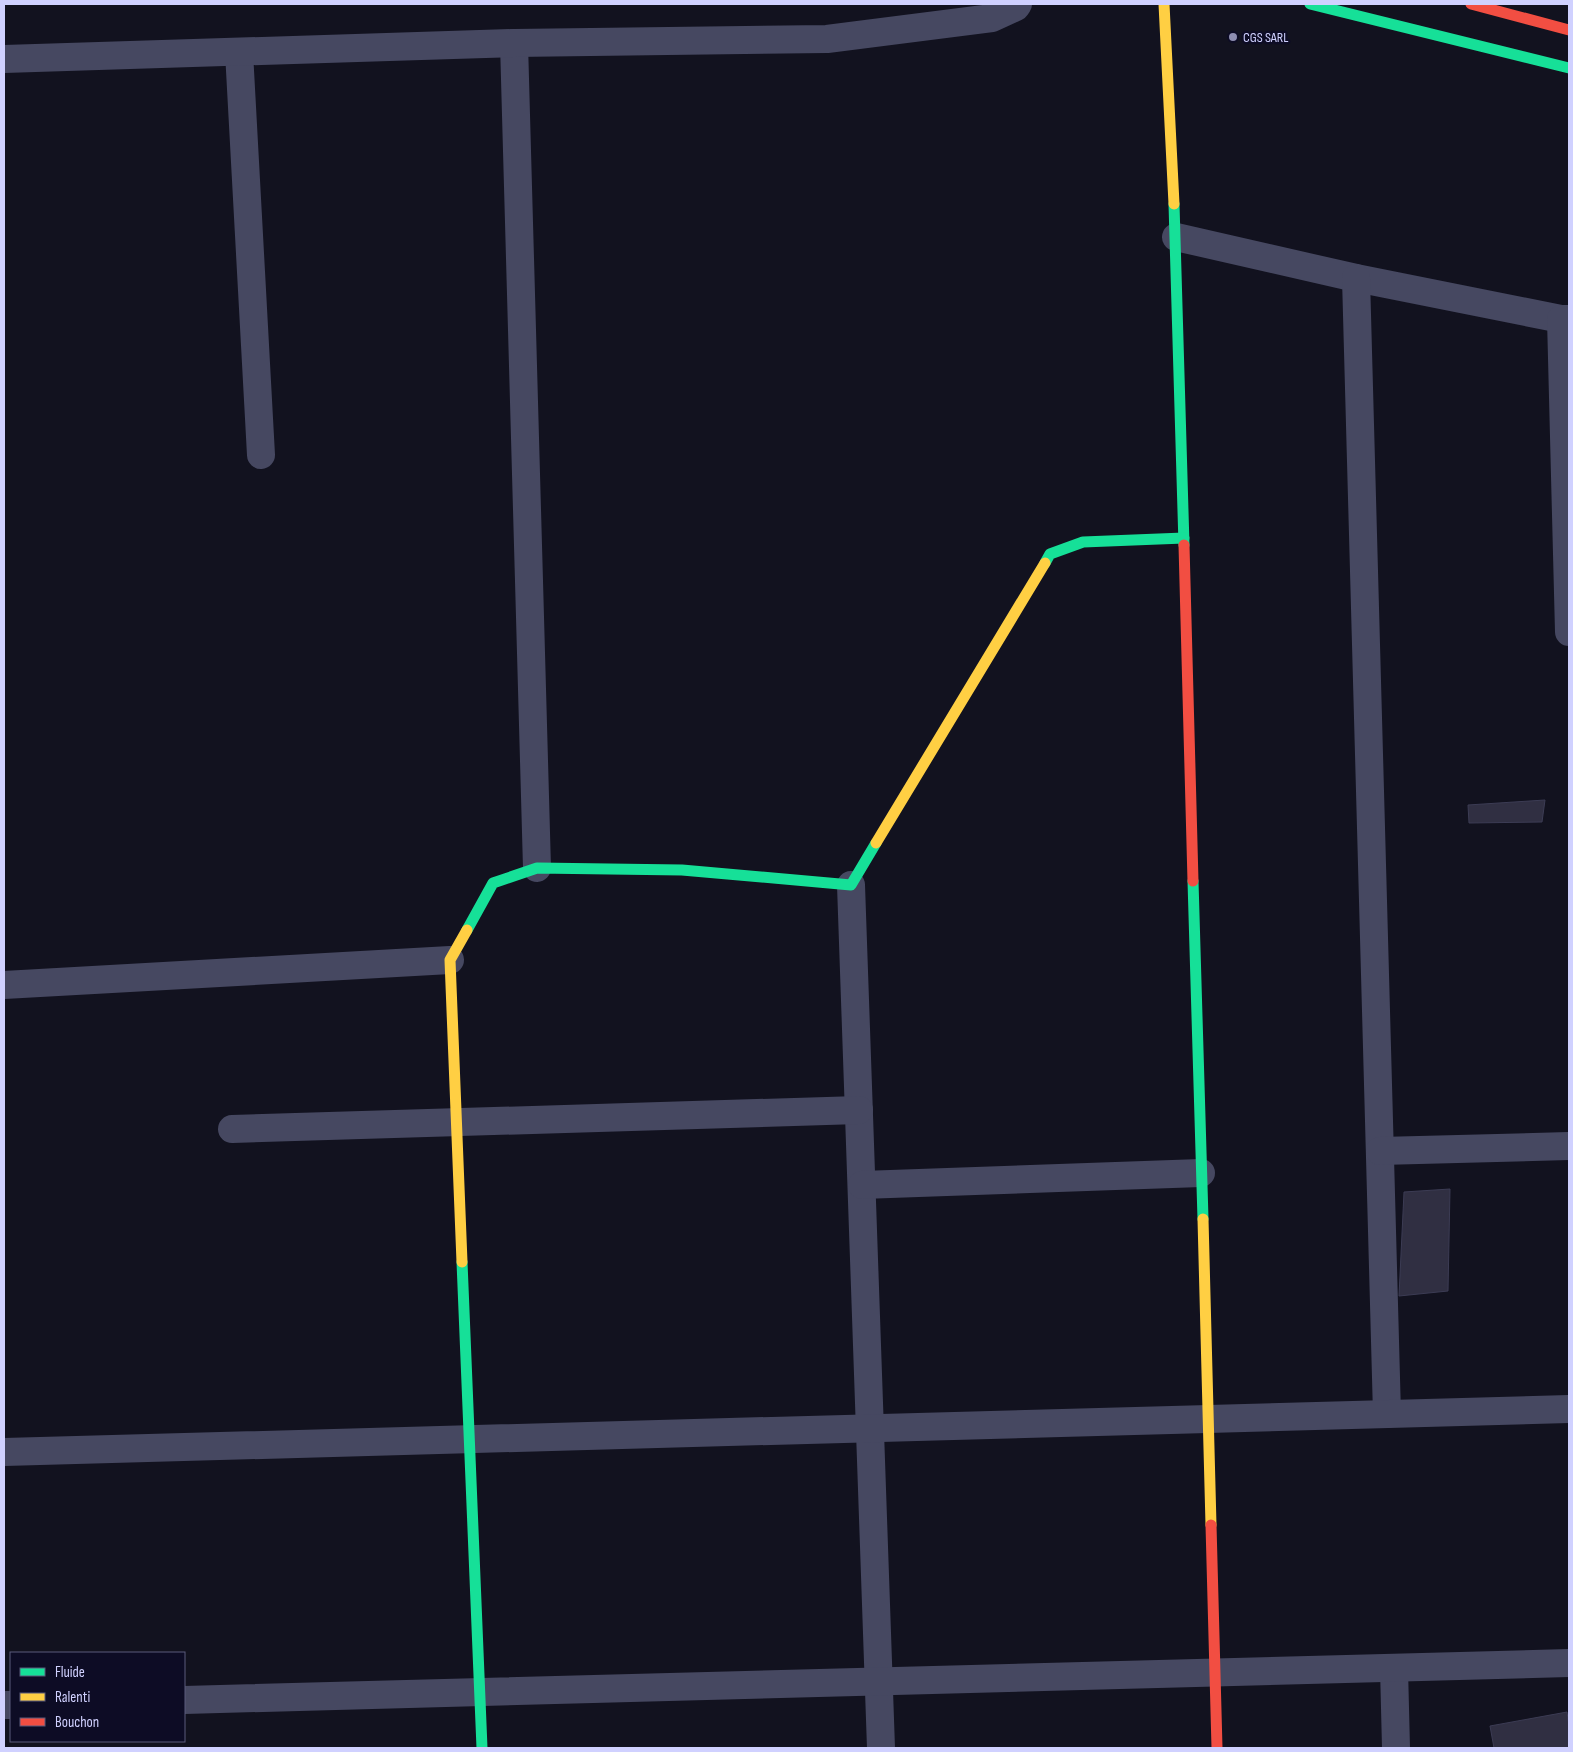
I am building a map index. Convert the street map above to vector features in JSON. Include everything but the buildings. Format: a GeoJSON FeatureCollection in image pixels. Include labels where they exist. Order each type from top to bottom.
{"type":"FeatureCollection","features":[{"type":"Feature","properties":{"kind":"street"},"geometry":{"type":"LineString","coordinates":[[4,59],[514,43],[827,39],[992,18],[1016,7],[1018,4]]}},
{"type":"Feature","properties":{"kind":"street"},"geometry":{"type":"LineString","coordinates":[[1164,4],[1176,237],[1217,1748]]}},
{"type":"Feature","properties":{"kind":"street"},"geometry":{"type":"LineString","coordinates":[[1310,4],[1569,68]]}},
{"type":"Feature","properties":{"kind":"street"},"geometry":{"type":"LineString","coordinates":[[1471,4],[1569,30]]}},
{"type":"Feature","properties":{"kind":"street"},"geometry":{"type":"LineString","coordinates":[[514,43],[537,868]]}},
{"type":"Feature","properties":{"kind":"street"},"geometry":{"type":"LineString","coordinates":[[239,52],[261,455]]}},
{"type":"Feature","properties":{"kind":"street"},"geometry":{"type":"LineString","coordinates":[[1176,237],[1356,278],[1565,319],[1569,632]]}},
{"type":"Feature","properties":{"kind":"street"},"geometry":{"type":"LineString","coordinates":[[1356,278],[1387,1414]]}},
{"type":"Feature","properties":{"kind":"street"},"geometry":{"type":"LineString","coordinates":[[881,1748],[851,886],[1050,554],[1083,542],[1184,538]]}},
{"type":"Feature","properties":{"kind":"street"},"geometry":{"type":"LineString","coordinates":[[482,1748],[450,960],[493,883],[537,868],[682,870],[851,886]]}},
{"type":"Feature","properties":{"kind":"street"},"geometry":{"type":"LineString","coordinates":[[4,986],[450,960]]}},
{"type":"Feature","properties":{"kind":"street"},"geometry":{"type":"LineString","coordinates":[[232,1130],[859,1110]]}},
{"type":"Feature","properties":{"kind":"street"},"geometry":{"type":"LineString","coordinates":[[1380,1151],[1569,1146]]}},
{"type":"Feature","properties":{"kind":"street"},"geometry":{"type":"LineString","coordinates":[[862,1185],[1201,1173]]}},
{"type":"Feature","properties":{"kind":"street"},"geometry":{"type":"LineString","coordinates":[[4,1452],[1569,1409]]}},
{"type":"Feature","properties":{"kind":"street"},"geometry":{"type":"LineString","coordinates":[[185,1700],[1569,1663]]}},
{"type":"Feature","properties":{"kind":"street"},"geometry":{"type":"LineString","coordinates":[[1394,1668],[1396,1748]]}},
{"type":"Feature","properties":{"kind":"traffic: fast"},"geometry":{"type":"LineString","coordinates":[[1310,4],[1569,68]]}},
{"type":"Feature","properties":{"kind":"traffic: fast"},"geometry":{"type":"LineString","coordinates":[[1174,204],[1184,545]]}},
{"type":"Feature","properties":{"kind":"traffic: fast"},"geometry":{"type":"LineString","coordinates":[[1045,563],[1050,554],[1083,542],[1184,538]]}},
{"type":"Feature","properties":{"kind":"traffic: fast"},"geometry":{"type":"LineString","coordinates":[[467,930],[493,883],[537,868],[682,870],[851,885],[876,843]]}},
{"type":"Feature","properties":{"kind":"traffic: fast"},"geometry":{"type":"LineString","coordinates":[[1193,881],[1203,1219]]}},
{"type":"Feature","properties":{"kind":"traffic: fast"},"geometry":{"type":"LineString","coordinates":[[462,1262],[482,1748]]}},
{"type":"Feature","properties":{"kind":"traffic: slow"},"geometry":{"type":"LineString","coordinates":[[1164,4],[1174,204]]}},
{"type":"Feature","properties":{"kind":"traffic: slow"},"geometry":{"type":"LineString","coordinates":[[876,843],[1045,563]]}},
{"type":"Feature","properties":{"kind":"traffic: slow"},"geometry":{"type":"LineString","coordinates":[[462,1262],[450,960],[467,930]]}},
{"type":"Feature","properties":{"kind":"traffic: slow"},"geometry":{"type":"LineString","coordinates":[[1203,1219],[1211,1525]]}},
{"type":"Feature","properties":{"kind":"traffic: jam"},"geometry":{"type":"LineString","coordinates":[[1471,4],[1569,30]]}},
{"type":"Feature","properties":{"kind":"traffic: jam"},"geometry":{"type":"LineString","coordinates":[[1184,545],[1193,881]]}},
{"type":"Feature","properties":{"kind":"traffic: jam"},"geometry":{"type":"LineString","coordinates":[[1211,1525],[1217,1748]]}},
{"type":"Feature","properties":{"kind":"place","name":"CGS SARL"},"geometry":{"type":"Point","coordinates":[1233,37]}}]}
